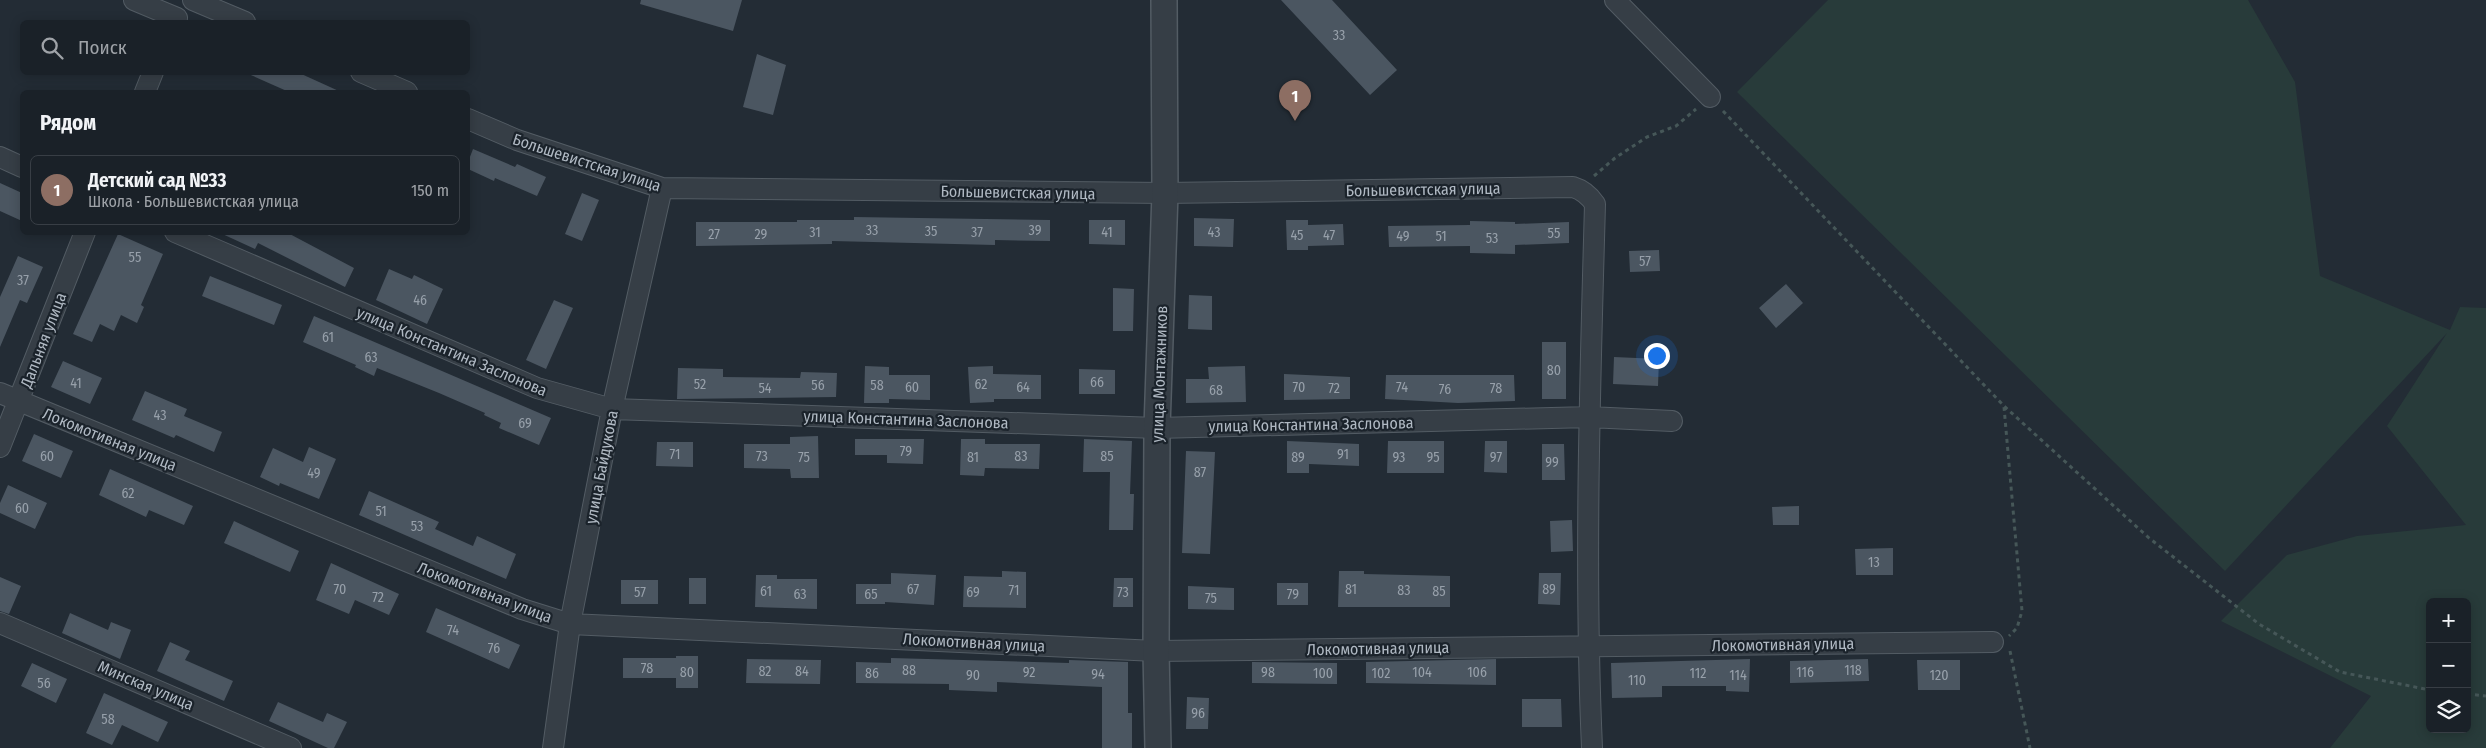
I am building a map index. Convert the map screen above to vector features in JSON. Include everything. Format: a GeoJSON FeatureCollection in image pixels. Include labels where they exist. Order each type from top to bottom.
{"type":"FeatureCollection","features":[{"type":"Feature","properties":{"kind":"street"},"geometry":{"type":"LineString","coordinates":[[134,0],[179,14]]}},
{"type":"Feature","properties":{"kind":"street"},"geometry":{"type":"LineString","coordinates":[[193,0],[240,20]]}},
{"type":"Feature","properties":{"kind":"street","name":"улица Монтажников"},"geometry":{"type":"LineString","coordinates":[[1158,748],[1156,651],[1157,428],[1165,193],[1164,0]]}},
{"type":"Feature","properties":{"kind":"street"},"geometry":{"type":"LineString","coordinates":[[1615,0],[1710,97]]}},
{"type":"Feature","properties":{"kind":"street"},"geometry":{"type":"LineString","coordinates":[[145,90],[152,75]]}},
{"type":"Feature","properties":{"kind":"street"},"geometry":{"type":"LineString","coordinates":[[367,75],[402,90]]}},
{"type":"Feature","properties":{"kind":"street","name":"Большевистская улица"},"geometry":{"type":"LineString","coordinates":[[470,120],[517,140],[662,188],[1165,193],[1573,186],[1580,189]]}},
{"type":"Feature","properties":{"kind":"street"},"geometry":{"type":"LineString","coordinates":[[0,157],[20,166]]}},
{"type":"Feature","properties":{"kind":"street","name":"улица Байдукова"},"geometry":{"type":"LineString","coordinates":[[553,748],[570,624],[612,410],[662,188]]}},
{"type":"Feature","properties":{"kind":"street"},"geometry":{"type":"LineString","coordinates":[[1580,189],[1595,204],[1590,418],[1588,646],[1592,748]]}},
{"type":"Feature","properties":{"kind":"street","name":"Дальняя улица"},"geometry":{"type":"LineString","coordinates":[[0,447],[84,235]]}},
{"type":"Feature","properties":{"kind":"street","name":"улица Константина Заслонова"},"geometry":{"type":"LineString","coordinates":[[182,235],[536,388],[612,410],[1157,428],[1590,418],[1672,421]]}},
{"type":"Feature","properties":{"kind":"street","name":"Локомотивная улица"},"geometry":{"type":"LineString","coordinates":[[0,393],[522,609],[570,624],[1156,651],[2000,640]]}},
{"type":"Feature","properties":{"kind":"street","name":"Минская улица"},"geometry":{"type":"LineString","coordinates":[[0,623],[291,748]]}},
{"type":"Feature","properties":{"kind":"path"},"geometry":{"type":"LineString","coordinates":[[1580,189],[1615,158],[1647,137],[1676,126],[1710,97],[2004,406],[2149,538],[2260,624],[2340,672],[2426,689]]}},
{"type":"Feature","properties":{"kind":"path"},"geometry":{"type":"LineString","coordinates":[[2004,406],[2022,611],[2017,628],[2000,640],[2030,748]]}},
{"type":"Feature","properties":{"kind":"path"},"geometry":{"type":"LineString","coordinates":[[2471,694],[2486,696]]}},
{"type":"Feature","properties":{"kind":"green space"},"geometry":{"type":"Polygon","coordinates":[[[1828,0],[2248,0],[2295,82],[2320,276],[2450,330],[2460,307],[2486,308],[2486,748],[2330,748],[2371,696],[2221,621],[2287,555],[2357,536],[2466,525],[2387,426],[2447,333],[2225,571],[1737,92],[1828,0]]]}},
{"type":"Feature","properties":{"kind":"building"},"geometry":{"type":"Polygon","coordinates":[[[641,0],[742,0],[733,31],[640,4],[641,0]]]}},
{"type":"Feature","properties":{"kind":"building"},"geometry":{"type":"Polygon","coordinates":[[[1281,0],[1332,0],[1397,70],[1370,95],[1281,0]]]}},
{"type":"Feature","properties":{"kind":"building"},"geometry":{"type":"Polygon","coordinates":[[[757,54],[786,65],[773,115],[743,107],[757,54]]]}},
{"type":"Feature","properties":{"kind":"building"},"geometry":{"type":"Polygon","coordinates":[[[251,75],[304,75],[337,90],[284,90],[251,75]]]}},
{"type":"Feature","properties":{"kind":"building"},"geometry":{"type":"Polygon","coordinates":[[[473,149],[515,167],[517,164],[546,177],[537,196],[495,178],[494,181],[470,170],[470,157],[473,149]]]}},
{"type":"Feature","properties":{"kind":"building"},"geometry":{"type":"Polygon","coordinates":[[[0,183],[20,192],[20,220],[0,211],[0,183]]]}},
{"type":"Feature","properties":{"kind":"building"},"geometry":{"type":"Polygon","coordinates":[[[582,193],[599,200],[582,241],[565,234],[582,193]]]}},
{"type":"Feature","properties":{"kind":"building"},"geometry":{"type":"Polygon","coordinates":[[[854,217],[1050,220],[1050,241],[995,240],[995,245],[832,241],[832,244],[696,246],[696,222],[797,222],[797,220],[854,220],[854,217]]]}},
{"type":"Feature","properties":{"kind":"building"},"geometry":{"type":"Polygon","coordinates":[[[1194,218],[1234,219],[1233,247],[1194,246],[1194,218]]]}},
{"type":"Feature","properties":{"kind":"building"},"geometry":{"type":"Polygon","coordinates":[[[1089,220],[1125,220],[1125,245],[1089,244],[1089,220]]]}},
{"type":"Feature","properties":{"kind":"building"},"geometry":{"type":"Polygon","coordinates":[[[1286,220],[1308,220],[1308,225],[1343,224],[1344,245],[1308,246],[1308,250],[1287,250],[1286,220]]]}},
{"type":"Feature","properties":{"kind":"building"},"geometry":{"type":"Polygon","coordinates":[[[1470,221],[1515,222],[1515,224],[1569,222],[1569,243],[1515,245],[1515,254],[1470,253],[1470,246],[1389,247],[1388,226],[1470,225],[1470,221]]]}},
{"type":"Feature","properties":{"kind":"building"},"geometry":{"type":"Polygon","coordinates":[[[118,235],[163,254],[141,305],[144,307],[137,323],[121,315],[114,331],[100,324],[92,342],[73,334],[118,235]]]}},
{"type":"Feature","properties":{"kind":"building"},"geometry":{"type":"Polygon","coordinates":[[[225,235],[292,235],[354,268],[345,287],[258,243],[255,249],[225,235]]]}},
{"type":"Feature","properties":{"kind":"building"},"geometry":{"type":"Polygon","coordinates":[[[1659,250],[1660,271],[1630,272],[1629,251],[1659,250]]]}},
{"type":"Feature","properties":{"kind":"building"},"geometry":{"type":"Polygon","coordinates":[[[18,256],[43,267],[27,303],[20,300],[0,347],[0,297],[18,256]]]}},
{"type":"Feature","properties":{"kind":"building"},"geometry":{"type":"Polygon","coordinates":[[[389,269],[412,279],[414,275],[443,289],[427,324],[376,300],[389,269]]]}},
{"type":"Feature","properties":{"kind":"building"},"geometry":{"type":"Polygon","coordinates":[[[210,276],[282,305],[274,325],[202,296],[210,276]]]}},
{"type":"Feature","properties":{"kind":"building"},"geometry":{"type":"Polygon","coordinates":[[[1786,284],[1803,303],[1776,328],[1759,308],[1786,284]]]}},
{"type":"Feature","properties":{"kind":"building"},"geometry":{"type":"Polygon","coordinates":[[[1113,288],[1134,289],[1133,331],[1113,331],[1113,288]]]}},
{"type":"Feature","properties":{"kind":"building"},"geometry":{"type":"Polygon","coordinates":[[[1189,295],[1212,296],[1212,330],[1188,329],[1189,295]]]}},
{"type":"Feature","properties":{"kind":"building"},"geometry":{"type":"Polygon","coordinates":[[[554,300],[573,308],[546,369],[526,360],[554,300]]]}},
{"type":"Feature","properties":{"kind":"building"},"geometry":{"type":"Polygon","coordinates":[[[314,316],[551,418],[539,445],[499,428],[501,423],[484,415],[485,413],[377,368],[374,376],[355,367],[356,365],[303,342],[314,316]]]}},
{"type":"Feature","properties":{"kind":"building"},"geometry":{"type":"Polygon","coordinates":[[[1542,342],[1566,342],[1566,399],[1542,399],[1542,342]]]}},
{"type":"Feature","properties":{"kind":"building"},"geometry":{"type":"Polygon","coordinates":[[[1614,357],[1659,359],[1658,386],[1613,384],[1614,357]]]}},
{"type":"Feature","properties":{"kind":"building"},"geometry":{"type":"Polygon","coordinates":[[[63,361],[102,378],[90,404],[51,387],[63,361]]]}},
{"type":"Feature","properties":{"kind":"building"},"geometry":{"type":"Polygon","coordinates":[[[865,366],[889,367],[889,375],[930,375],[930,400],[889,399],[889,403],[864,403],[865,366]]]}},
{"type":"Feature","properties":{"kind":"building"},"geometry":{"type":"Polygon","coordinates":[[[993,366],[993,374],[1041,375],[1041,399],[994,399],[994,402],[970,403],[968,367],[993,366]]]}},
{"type":"Feature","properties":{"kind":"building"},"geometry":{"type":"Polygon","coordinates":[[[1245,366],[1246,402],[1186,403],[1186,379],[1209,379],[1208,367],[1245,366]]]}},
{"type":"Feature","properties":{"kind":"building"},"geometry":{"type":"Polygon","coordinates":[[[678,368],[723,369],[723,377],[800,378],[801,372],[837,373],[836,397],[677,399],[678,368]]]}},
{"type":"Feature","properties":{"kind":"building"},"geometry":{"type":"Polygon","coordinates":[[[1079,369],[1115,370],[1115,394],[1079,394],[1079,369]]]}},
{"type":"Feature","properties":{"kind":"building"},"geometry":{"type":"Polygon","coordinates":[[[1284,374],[1350,377],[1350,399],[1284,400],[1284,374]]]}},
{"type":"Feature","properties":{"kind":"building"},"geometry":{"type":"Polygon","coordinates":[[[1386,375],[1514,375],[1515,401],[1458,403],[1385,399],[1386,375]]]}},
{"type":"Feature","properties":{"kind":"building"},"geometry":{"type":"Polygon","coordinates":[[[145,391],[187,409],[184,416],[222,432],[214,452],[176,435],[174,438],[132,420],[145,391]]]}},
{"type":"Feature","properties":{"kind":"building"},"geometry":{"type":"Polygon","coordinates":[[[34,434],[73,451],[61,478],[22,461],[34,434]]]}},
{"type":"Feature","properties":{"kind":"building"},"geometry":{"type":"Polygon","coordinates":[[[818,436],[819,478],[791,478],[790,469],[744,468],[744,444],[790,444],[790,437],[818,436]]]}},
{"type":"Feature","properties":{"kind":"building"},"geometry":{"type":"Polygon","coordinates":[[[855,439],[924,439],[923,464],[887,463],[887,455],[855,455],[855,439]]]}},
{"type":"Feature","properties":{"kind":"building"},"geometry":{"type":"Polygon","coordinates":[[[961,439],[985,439],[985,444],[1040,444],[1039,469],[985,468],[984,476],[960,475],[961,439]]]}},
{"type":"Feature","properties":{"kind":"building"},"geometry":{"type":"Polygon","coordinates":[[[1084,439],[1132,441],[1130,494],[1134,494],[1133,530],[1109,530],[1110,472],[1083,472],[1084,439]]]}},
{"type":"Feature","properties":{"kind":"building"},"geometry":{"type":"Polygon","coordinates":[[[1287,441],[1359,444],[1359,466],[1309,464],[1309,473],[1287,473],[1287,441]]]}},
{"type":"Feature","properties":{"kind":"building"},"geometry":{"type":"Polygon","coordinates":[[[1388,441],[1444,441],[1444,473],[1387,473],[1388,441]]]}},
{"type":"Feature","properties":{"kind":"building"},"geometry":{"type":"Polygon","coordinates":[[[1485,441],[1507,441],[1507,473],[1484,472],[1485,441]]]}},
{"type":"Feature","properties":{"kind":"building"},"geometry":{"type":"Polygon","coordinates":[[[657,442],[693,442],[693,467],[656,466],[657,442]]]}},
{"type":"Feature","properties":{"kind":"building"},"geometry":{"type":"Polygon","coordinates":[[[1542,444],[1564,444],[1565,480],[1542,480],[1542,444]]]}},
{"type":"Feature","properties":{"kind":"building"},"geometry":{"type":"Polygon","coordinates":[[[309,447],[336,459],[319,499],[280,483],[279,486],[260,477],[273,448],[303,462],[309,447]]]}},
{"type":"Feature","properties":{"kind":"building"},"geometry":{"type":"Polygon","coordinates":[[[1186,451],[1215,452],[1210,554],[1182,553],[1186,451]]]}},
{"type":"Feature","properties":{"kind":"building"},"geometry":{"type":"Polygon","coordinates":[[[110,469],[193,506],[184,525],[149,510],[146,517],[99,495],[110,469]]]}},
{"type":"Feature","properties":{"kind":"building"},"geometry":{"type":"Polygon","coordinates":[[[8,485],[47,503],[35,529],[0,513],[0,503],[8,485]]]}},
{"type":"Feature","properties":{"kind":"building"},"geometry":{"type":"Polygon","coordinates":[[[369,491],[439,522],[435,529],[473,546],[477,536],[516,554],[506,579],[359,515],[369,491]]]}},
{"type":"Feature","properties":{"kind":"building"},"geometry":{"type":"Polygon","coordinates":[[[1799,506],[1799,525],[1773,525],[1772,507],[1799,506]]]}},
{"type":"Feature","properties":{"kind":"building"},"geometry":{"type":"Polygon","coordinates":[[[1572,520],[1573,551],[1551,552],[1550,521],[1572,520]]]}},
{"type":"Feature","properties":{"kind":"building"},"geometry":{"type":"Polygon","coordinates":[[[234,521],[299,551],[290,572],[224,543],[234,521]]]}},
{"type":"Feature","properties":{"kind":"building"},"geometry":{"type":"Polygon","coordinates":[[[1893,548],[1893,575],[1856,575],[1855,549],[1893,548]]]}},
{"type":"Feature","properties":{"kind":"building"},"geometry":{"type":"Polygon","coordinates":[[[331,563],[399,594],[389,615],[355,600],[349,614],[316,600],[331,563]]]}},
{"type":"Feature","properties":{"kind":"building"},"geometry":{"type":"Polygon","coordinates":[[[1002,571],[1026,572],[1026,608],[963,607],[964,576],[1002,577],[1002,571]]]}},
{"type":"Feature","properties":{"kind":"building"},"geometry":{"type":"Polygon","coordinates":[[[1339,571],[1364,571],[1364,574],[1450,576],[1450,607],[1338,607],[1339,571]]]}},
{"type":"Feature","properties":{"kind":"building"},"geometry":{"type":"Polygon","coordinates":[[[891,573],[936,575],[934,605],[885,602],[885,604],[856,604],[856,584],[891,584],[891,573]]]}},
{"type":"Feature","properties":{"kind":"building"},"geometry":{"type":"Polygon","coordinates":[[[1539,573],[1561,573],[1560,605],[1538,604],[1539,573]]]}},
{"type":"Feature","properties":{"kind":"building"},"geometry":{"type":"Polygon","coordinates":[[[756,575],[777,575],[777,579],[817,579],[817,609],[755,607],[756,575]]]}},
{"type":"Feature","properties":{"kind":"building"},"geometry":{"type":"Polygon","coordinates":[[[0,577],[21,586],[9,614],[0,611],[0,577]]]}},
{"type":"Feature","properties":{"kind":"building"},"geometry":{"type":"Polygon","coordinates":[[[689,578],[706,578],[706,604],[689,604],[689,578]]]}},
{"type":"Feature","properties":{"kind":"building"},"geometry":{"type":"Polygon","coordinates":[[[1114,578],[1133,578],[1133,607],[1113,607],[1114,578]]]}},
{"type":"Feature","properties":{"kind":"building"},"geometry":{"type":"Polygon","coordinates":[[[621,580],[658,580],[658,604],[621,604],[621,580]]]}},
{"type":"Feature","properties":{"kind":"building"},"geometry":{"type":"Polygon","coordinates":[[[1277,583],[1308,583],[1308,605],[1277,605],[1277,583]]]}},
{"type":"Feature","properties":{"kind":"building"},"geometry":{"type":"Polygon","coordinates":[[[1188,586],[1234,588],[1234,610],[1188,609],[1188,586]]]}},
{"type":"Feature","properties":{"kind":"building"},"geometry":{"type":"Polygon","coordinates":[[[436,608],[520,645],[509,669],[426,632],[436,608]]]}},
{"type":"Feature","properties":{"kind":"building"},"geometry":{"type":"Polygon","coordinates":[[[70,613],[108,630],[111,622],[131,630],[120,659],[62,633],[70,613]]]}},
{"type":"Feature","properties":{"kind":"building"},"geometry":{"type":"Polygon","coordinates":[[[170,642],[190,651],[185,660],[233,681],[224,701],[157,671],[170,642]]]}},
{"type":"Feature","properties":{"kind":"building"},"geometry":{"type":"Polygon","coordinates":[[[676,656],[698,656],[698,688],[676,688],[676,678],[623,678],[623,658],[676,658],[676,656]]]}},
{"type":"Feature","properties":{"kind":"building"},"geometry":{"type":"Polygon","coordinates":[[[891,658],[1069,663],[1069,660],[1128,662],[1128,713],[1132,713],[1132,748],[1102,748],[1102,687],[997,682],[997,692],[949,690],[949,684],[856,683],[856,662],[891,663],[891,658]]]}},
{"type":"Feature","properties":{"kind":"building"},"geometry":{"type":"Polygon","coordinates":[[[747,659],[821,660],[820,684],[746,683],[747,659]]]}},
{"type":"Feature","properties":{"kind":"building"},"geometry":{"type":"Polygon","coordinates":[[[1496,659],[1496,685],[1366,683],[1366,662],[1496,659]]]}},
{"type":"Feature","properties":{"kind":"building"},"geometry":{"type":"Polygon","coordinates":[[[1750,659],[1749,692],[1726,691],[1726,686],[1662,686],[1662,697],[1612,698],[1611,663],[1750,659]]]}},
{"type":"Feature","properties":{"kind":"building"},"geometry":{"type":"Polygon","coordinates":[[[1868,659],[1869,681],[1790,683],[1790,661],[1868,659]]]}},
{"type":"Feature","properties":{"kind":"building"},"geometry":{"type":"Polygon","coordinates":[[[1917,660],[1960,660],[1960,690],[1918,690],[1917,660]]]}},
{"type":"Feature","properties":{"kind":"building"},"geometry":{"type":"Polygon","coordinates":[[[1252,662],[1337,663],[1337,684],[1252,683],[1252,662]]]}},
{"type":"Feature","properties":{"kind":"building"},"geometry":{"type":"Polygon","coordinates":[[[32,663],[67,679],[56,703],[21,686],[32,663]]]}},
{"type":"Feature","properties":{"kind":"building"},"geometry":{"type":"Polygon","coordinates":[[[104,693],[168,722],[158,742],[122,725],[112,745],[86,733],[104,693]]]}},
{"type":"Feature","properties":{"kind":"building"},"geometry":{"type":"Polygon","coordinates":[[[1187,697],[1209,698],[1208,729],[1186,729],[1187,697]]]}},
{"type":"Feature","properties":{"kind":"building"},"geometry":{"type":"Polygon","coordinates":[[[1522,699],[1561,699],[1562,727],[1522,727],[1522,699]]]}},
{"type":"Feature","properties":{"kind":"building"},"geometry":{"type":"Polygon","coordinates":[[[278,702],[323,722],[327,713],[347,722],[334,748],[328,748],[269,721],[278,702]]]}},
{"type":"Feature","properties":{"kind":"place","name":"Детский сад №33"},"geometry":{"type":"Point","coordinates":[1295,121]}}]}
